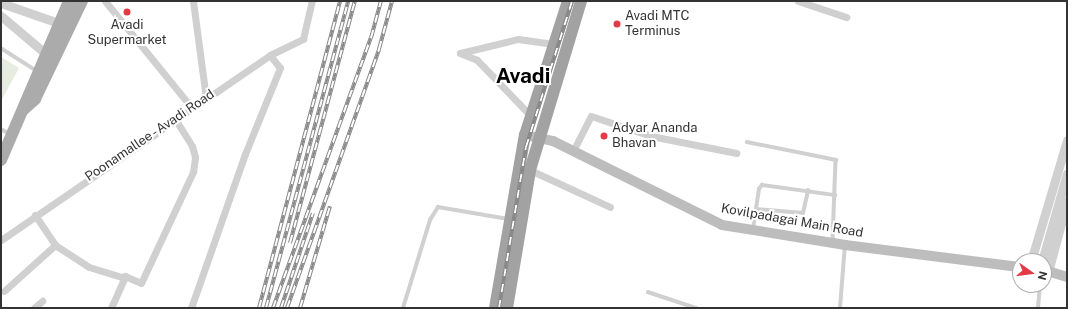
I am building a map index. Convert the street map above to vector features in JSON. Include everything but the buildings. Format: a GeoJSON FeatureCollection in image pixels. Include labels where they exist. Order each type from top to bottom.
{"type":"FeatureCollection","features":[{"type":"Feature","properties":{"kind":"highway"},"geometry":{"type":"LineString","coordinates":[[507,308],[515,221],[518,166],[530,115],[568,1]]}},
{"type":"Feature","properties":{"kind":"highway"},"geometry":{"type":"LineString","coordinates":[[495,308],[515,221],[581,1]]}},
{"type":"Feature","properties":{"kind":"main road"},"geometry":{"type":"LineString","coordinates":[[24,109],[35,99],[63,25],[69,1]]}},
{"type":"Feature","properties":{"kind":"main road"},"geometry":{"type":"LineString","coordinates":[[1,160],[24,109],[45,53],[63,25],[82,1]]}},
{"type":"Feature","properties":{"kind":"main road","name":"Kovilpadagai Main Road"},"geometry":{"type":"LineString","coordinates":[[525,135],[553,141],[722,225],[845,245],[1012,266]]}},
{"type":"Feature","properties":{"kind":"main road"},"geometry":{"type":"LineString","coordinates":[[1052,273],[1067,277]]}},
{"type":"Feature","properties":{"kind":"street"},"geometry":{"type":"LineString","coordinates":[[105,1],[192,108]]}},
{"type":"Feature","properties":{"kind":"street"},"geometry":{"type":"LineString","coordinates":[[192,1],[206,98]]}},
{"type":"Feature","properties":{"kind":"street","name":"Poonamallee - Avadi Road"},"geometry":{"type":"LineString","coordinates":[[1,240],[35,215],[270,55],[303,39],[312,1]]}},
{"type":"Feature","properties":{"kind":"street"},"geometry":{"type":"LineString","coordinates":[[798,1],[846,17]]}},
{"type":"Feature","properties":{"kind":"street"},"geometry":{"type":"LineString","coordinates":[[1,3],[63,25]]}},
{"type":"Feature","properties":{"kind":"street"},"geometry":{"type":"LineString","coordinates":[[1,16],[45,53]]}},
{"type":"Feature","properties":{"kind":"street"},"geometry":{"type":"LineString","coordinates":[[530,115],[477,60],[460,53],[518,39],[554,44]]}},
{"type":"Feature","properties":{"kind":"street"},"geometry":{"type":"LineString","coordinates":[[192,308],[245,154],[280,68],[270,55]]}},
{"type":"Feature","properties":{"kind":"street"},"geometry":{"type":"LineString","coordinates":[[573,151],[591,116],[651,136],[736,153]]}},
{"type":"Feature","properties":{"kind":"street"},"geometry":{"type":"LineString","coordinates":[[35,215],[56,245],[88,267],[124,278],[125,276],[141,283],[193,172],[195,157],[192,146],[175,119]]}},
{"type":"Feature","properties":{"kind":"street"},"geometry":{"type":"LineString","coordinates":[[1033,253],[1067,140]]}},
{"type":"Feature","properties":{"kind":"street"},"geometry":{"type":"LineString","coordinates":[[530,170],[610,207]]}},
{"type":"Feature","properties":{"kind":"street"},"geometry":{"type":"LineString","coordinates":[[1044,253],[1067,173]]}},
{"type":"Feature","properties":{"kind":"street"},"geometry":{"type":"LineString","coordinates":[[1051,253],[1067,201]]}},
{"type":"Feature","properties":{"kind":"street"},"geometry":{"type":"LineString","coordinates":[[4,290],[56,245]]}},
{"type":"Feature","properties":{"kind":"street"},"geometry":{"type":"LineString","coordinates":[[111,308],[124,278]]}},
{"type":"Feature","properties":{"kind":"street"},"geometry":{"type":"LineString","coordinates":[[34,308],[42,301]]}},
{"type":"Feature","properties":{"kind":"lane"},"geometry":{"type":"LineString","coordinates":[[1,48],[37,71]]}},
{"type":"Feature","properties":{"kind":"lane"},"geometry":{"type":"LineString","coordinates":[[1,129],[13,135]]}},
{"type":"Feature","properties":{"kind":"lane"},"geometry":{"type":"LineString","coordinates":[[747,142],[834,158],[836,162],[833,243]]}},
{"type":"Feature","properties":{"kind":"lane"},"geometry":{"type":"LineString","coordinates":[[752,230],[762,185],[835,195]]}},
{"type":"Feature","properties":{"kind":"lane"},"geometry":{"type":"LineString","coordinates":[[756,209],[803,213],[808,191]]}},
{"type":"Feature","properties":{"kind":"lane"},"geometry":{"type":"LineString","coordinates":[[403,308],[430,220],[438,207],[515,221]]}},
{"type":"Feature","properties":{"kind":"lane"},"geometry":{"type":"LineString","coordinates":[[840,308],[845,245]]}},
{"type":"Feature","properties":{"kind":"lane"},"geometry":{"type":"LineString","coordinates":[[648,292],[696,308]]}},
{"type":"Feature","properties":{"kind":"lane"},"geometry":{"type":"LineString","coordinates":[[1038,308],[1039,293]]}},
{"type":"Feature","properties":{"kind":"shaded area"},"geometry":{"type":"Polygon","coordinates":[[[1,57],[19,68],[1,101],[1,57]]]}},
{"type":"Feature","properties":{"kind":"railway"},"geometry":{"type":"LineString","coordinates":[[259,308],[340,1]]}},
{"type":"Feature","properties":{"kind":"railway"},"geometry":{"type":"LineString","coordinates":[[266,308],[348,1]]}},
{"type":"Feature","properties":{"kind":"railway"},"geometry":{"type":"LineString","coordinates":[[290,243],[355,1]]}},
{"type":"Feature","properties":{"kind":"railway"},"geometry":{"type":"LineString","coordinates":[[273,308],[371,38],[381,1]]}},
{"type":"Feature","properties":{"kind":"railway"},"geometry":{"type":"LineString","coordinates":[[287,308],[379,49],[392,1]]}},
{"type":"Feature","properties":{"kind":"railway"},"geometry":{"type":"LineString","coordinates":[[499,308],[526,147],[572,1]]}},
{"type":"Feature","properties":{"kind":"railway"},"geometry":{"type":"LineString","coordinates":[[300,308],[330,206]]}},
{"type":"Feature","properties":{"kind":"railway"},"geometry":{"type":"LineString","coordinates":[[281,308],[313,213]]}},
{"type":"Feature","properties":{"kind":"place","name":"Avadi Supermarket"},"geometry":{"type":"Point","coordinates":[127,12]}},
{"type":"Feature","properties":{"kind":"place","name":"Avadi MTC Terminus"},"geometry":{"type":"Point","coordinates":[617,24]}},
{"type":"Feature","properties":{"kind":"place","name":"Adyar Ananda Bhavan"},"geometry":{"type":"Point","coordinates":[604,136]}},
{"type":"Feature","properties":{"kind":"district","name":"Avadi"},"geometry":{"type":"Point","coordinates":[523,76]}}]}
